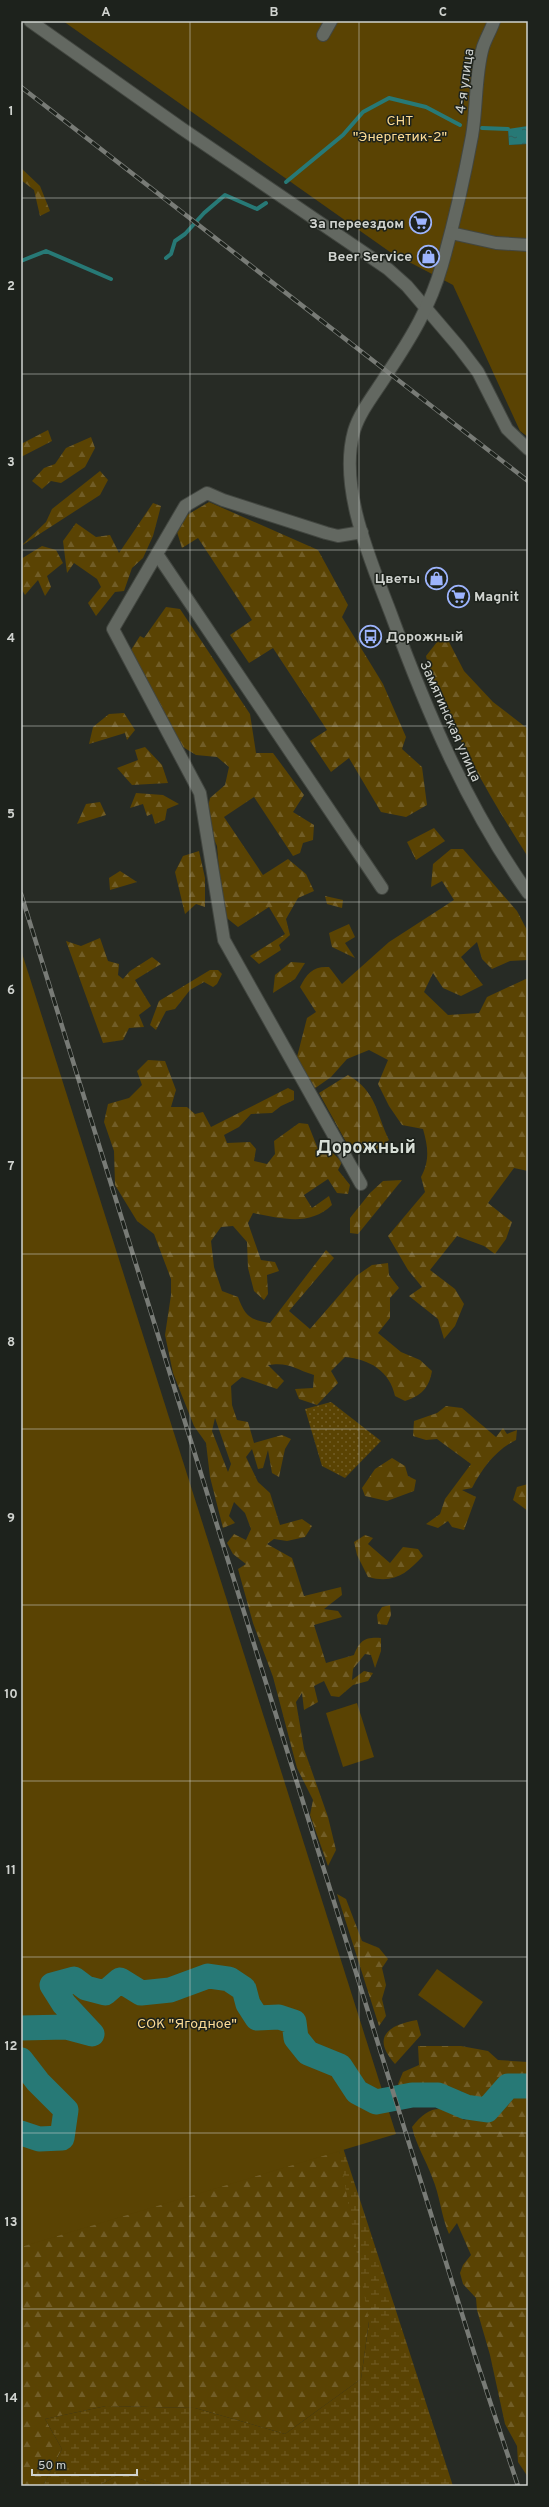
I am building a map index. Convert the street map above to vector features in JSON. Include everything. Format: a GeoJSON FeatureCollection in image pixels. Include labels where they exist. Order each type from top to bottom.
{"type":"FeatureCollection","features":[{"type":"Feature","properties":{"kind":"street"},"geometry":{"type":"LineString","coordinates":[[30,21],[174,124],[388,270],[407,286],[478,372],[507,429],[528,450]]}},
{"type":"Feature","properties":{"kind":"street"},"geometry":{"type":"LineString","coordinates":[[323,35],[331,21]]}},
{"type":"Feature","properties":{"kind":"street","name":"4-я улица"},"geometry":{"type":"LineString","coordinates":[[427,310],[451,234],[472,135],[482,49],[494,21]]}},
{"type":"Feature","properties":{"kind":"street"},"geometry":{"type":"LineString","coordinates":[[451,234],[496,243],[528,245]]}},
{"type":"Feature","properties":{"kind":"street","name":"Замятинская улица"},"geometry":{"type":"LineString","coordinates":[[427,310],[363,412],[354,433],[350,456],[350,478],[362,532],[410,668],[434,725],[457,776],[485,826],[528,893]]}},
{"type":"Feature","properties":{"kind":"street"},"geometry":{"type":"LineString","coordinates":[[361,1184],[224,940],[200,793],[113,629],[185,506],[207,493],[223,500],[326,533],[338,536],[362,532]]}},
{"type":"Feature","properties":{"kind":"street"},"geometry":{"type":"LineString","coordinates":[[157,554],[382,888]]}},
{"type":"Feature","properties":{"kind":"green space","name":"СHТ \"Энергетик-2\""},"geometry":{"type":"Polygon","coordinates":[[[63,21],[528,21],[528,126],[508,130],[509,145],[528,144],[528,437],[520,431],[453,285],[390,252],[63,21]]]}},
{"type":"Feature","properties":{"kind":"green space"},"geometry":{"type":"Polygon","coordinates":[[[21,168],[40,186],[50,211],[40,216],[34,190],[21,180],[21,168]]]}},
{"type":"Feature","properties":{"kind":"green space"},"geometry":{"type":"Polygon","coordinates":[[[48,430],[52,441],[21,457],[21,444],[48,430]]]}},
{"type":"Feature","properties":{"kind":"green space"},"geometry":{"type":"Polygon","coordinates":[[[91,437],[95,448],[85,467],[61,483],[51,481],[42,489],[32,481],[44,468],[55,464],[66,448],[91,437]]]}},
{"type":"Feature","properties":{"kind":"green space"},"geometry":{"type":"Polygon","coordinates":[[[100,471],[108,480],[100,495],[21,546],[46,522],[52,509],[100,471]]]}},
{"type":"Feature","properties":{"kind":"green space"},"geometry":{"type":"Polygon","coordinates":[[[209,502],[318,550],[348,605],[342,617],[383,684],[406,737],[402,749],[422,767],[427,805],[406,817],[381,812],[349,758],[331,772],[310,741],[327,730],[273,648],[249,663],[230,635],[252,620],[198,538],[182,548],[177,532],[187,515],[209,502]]]}},
{"type":"Feature","properties":{"kind":"green space"},"geometry":{"type":"Polygon","coordinates":[[[153,503],[161,506],[153,536],[143,558],[132,568],[124,591],[115,592],[96,616],[88,603],[101,587],[97,579],[74,563],[67,573],[63,541],[76,523],[96,537],[110,535],[119,553],[153,503]]]}},
{"type":"Feature","properties":{"kind":"green space"},"geometry":{"type":"Polygon","coordinates":[[[42,546],[56,550],[63,563],[47,576],[51,587],[45,596],[38,580],[25,595],[21,588],[21,559],[42,546]]]}},
{"type":"Feature","properties":{"kind":"green space"},"geometry":{"type":"Polygon","coordinates":[[[166,607],[180,609],[250,714],[256,753],[273,753],[304,795],[293,812],[314,825],[313,840],[303,843],[300,853],[293,856],[254,797],[224,817],[263,875],[288,859],[306,874],[314,891],[298,898],[286,919],[290,935],[279,945],[281,950],[259,964],[250,956],[285,934],[269,907],[238,927],[223,915],[217,846],[205,820],[210,798],[225,785],[229,767],[217,757],[196,755],[178,744],[131,650],[140,636],[144,638],[166,607]]]}},
{"type":"Feature","properties":{"kind":"green space"},"geometry":{"type":"Polygon","coordinates":[[[437,642],[449,642],[464,671],[493,702],[528,729],[528,857],[495,804],[475,768],[435,685],[426,656],[437,642]]]}},
{"type":"Feature","properties":{"kind":"green space"},"geometry":{"type":"Polygon","coordinates":[[[124,713],[135,730],[127,740],[125,733],[89,744],[93,727],[109,714],[124,713]]]}},
{"type":"Feature","properties":{"kind":"green space"},"geometry":{"type":"Polygon","coordinates":[[[145,747],[162,765],[168,783],[132,785],[117,768],[138,760],[135,750],[145,747]]]}},
{"type":"Feature","properties":{"kind":"green space"},"geometry":{"type":"Polygon","coordinates":[[[136,793],[163,795],[179,804],[167,809],[165,820],[155,824],[152,814],[147,816],[143,804],[130,808],[136,793]]]}},
{"type":"Feature","properties":{"kind":"green space"},"geometry":{"type":"Polygon","coordinates":[[[100,802],[106,815],[77,824],[86,804],[100,802]]]}},
{"type":"Feature","properties":{"kind":"green space"},"geometry":{"type":"Polygon","coordinates":[[[434,828],[445,841],[416,860],[407,842],[434,828]]]}},
{"type":"Feature","properties":{"kind":"green space"},"geometry":{"type":"Polygon","coordinates":[[[451,849],[463,849],[517,911],[528,932],[528,960],[510,961],[492,969],[482,959],[477,942],[461,957],[483,985],[461,996],[443,988],[433,973],[424,992],[448,1015],[479,1013],[487,997],[528,978],[528,1171],[514,1168],[488,1203],[512,1222],[506,1239],[495,1254],[484,1246],[457,1236],[430,1270],[455,1289],[464,1304],[455,1326],[444,1339],[438,1319],[409,1296],[422,1287],[408,1270],[388,1236],[425,1192],[421,1177],[426,1165],[427,1153],[423,1129],[402,1125],[389,1106],[378,1084],[388,1060],[369,1050],[347,1059],[331,1077],[314,1089],[296,1061],[307,1018],[316,1012],[300,987],[305,978],[315,969],[329,967],[342,984],[389,942],[454,900],[442,881],[431,887],[433,864],[451,849]]]}},
{"type":"Feature","properties":{"kind":"green space"},"geometry":{"type":"Polygon","coordinates":[[[199,851],[205,878],[205,907],[196,904],[185,914],[175,872],[183,856],[199,851]]]}},
{"type":"Feature","properties":{"kind":"green space"},"geometry":{"type":"Polygon","coordinates":[[[120,871],[137,882],[110,890],[109,878],[120,871]]]}},
{"type":"Feature","properties":{"kind":"green space"},"geometry":{"type":"Polygon","coordinates":[[[325,896],[343,900],[342,908],[327,904],[325,896]]]}},
{"type":"Feature","properties":{"kind":"green space"},"geometry":{"type":"Polygon","coordinates":[[[349,924],[355,937],[345,943],[355,958],[332,947],[329,933],[349,924]]]}},
{"type":"Feature","properties":{"kind":"green space"},"geometry":{"type":"Polygon","coordinates":[[[100,938],[108,961],[119,964],[118,975],[123,979],[130,971],[152,957],[161,964],[135,980],[151,1006],[139,1015],[144,1027],[129,1028],[123,1040],[103,1043],[66,941],[81,946],[100,938]]]}},
{"type":"Feature","properties":{"kind":"green space","name":"СОК \"Ягодное\""},"geometry":{"type":"Polygon","coordinates":[[[21,950],[396,2134],[21,2247],[21,950]]]}},
{"type":"Feature","properties":{"kind":"green space"},"geometry":{"type":"Polygon","coordinates":[[[291,962],[305,963],[295,979],[273,993],[275,975],[291,962]]]}},
{"type":"Feature","properties":{"kind":"green space"},"geometry":{"type":"Polygon","coordinates":[[[210,970],[218,970],[222,974],[217,984],[213,987],[204,982],[190,990],[175,1009],[166,1011],[156,1030],[150,1025],[159,1001],[210,970]]]}},
{"type":"Feature","properties":{"kind":"green space"},"geometry":{"type":"Polygon","coordinates":[[[148,1060],[165,1061],[176,1090],[171,1107],[187,1107],[195,1114],[203,1112],[211,1127],[288,1088],[294,1091],[294,1100],[281,1106],[272,1113],[251,1114],[239,1127],[224,1135],[227,1143],[250,1142],[256,1149],[254,1161],[267,1164],[275,1154],[274,1141],[299,1123],[308,1124],[318,1149],[333,1153],[342,1162],[338,1170],[350,1185],[348,1194],[337,1193],[328,1179],[304,1195],[312,1208],[329,1196],[332,1205],[323,1212],[304,1219],[274,1217],[253,1213],[248,1223],[261,1260],[275,1262],[279,1271],[267,1275],[268,1294],[264,1300],[254,1291],[248,1268],[247,1242],[233,1226],[221,1227],[211,1241],[214,1267],[222,1291],[238,1297],[243,1309],[249,1316],[270,1323],[326,1250],[334,1258],[289,1311],[310,1329],[356,1276],[372,1265],[388,1263],[389,1275],[399,1288],[390,1298],[390,1318],[378,1333],[401,1352],[420,1360],[432,1371],[429,1382],[420,1394],[405,1401],[395,1396],[388,1380],[377,1368],[362,1360],[345,1357],[331,1371],[338,1383],[317,1405],[299,1399],[295,1389],[313,1388],[314,1375],[287,1365],[268,1365],[284,1381],[277,1389],[242,1377],[231,1386],[232,1405],[237,1420],[248,1422],[254,1443],[282,1435],[291,1439],[285,1449],[279,1477],[272,1473],[268,1450],[263,1468],[258,1469],[252,1449],[246,1457],[258,1482],[270,1493],[280,1525],[302,1519],[312,1526],[305,1537],[287,1541],[274,1539],[267,1544],[292,1558],[304,1596],[341,1587],[342,1595],[324,1609],[338,1611],[342,1617],[314,1625],[326,1663],[354,1655],[358,1646],[364,1640],[381,1638],[381,1651],[375,1668],[371,1655],[365,1654],[353,1669],[352,1680],[364,1671],[373,1673],[368,1681],[353,1685],[339,1697],[331,1696],[324,1681],[314,1686],[318,1702],[304,1710],[302,1693],[296,1702],[304,1749],[328,1817],[336,1850],[328,1866],[310,1815],[313,1800],[297,1768],[273,1677],[253,1623],[238,1569],[246,1564],[233,1554],[227,1543],[234,1534],[246,1540],[251,1529],[245,1513],[234,1502],[229,1516],[235,1523],[223,1528],[210,1477],[206,1443],[194,1426],[173,1373],[165,1335],[171,1295],[171,1279],[154,1234],[137,1221],[115,1185],[114,1151],[104,1122],[108,1104],[129,1098],[142,1085],[137,1071],[148,1060]],[[215,1418],[212,1431],[228,1472],[231,1464],[215,1418]]]}},
{"type":"Feature","properties":{"kind":"green space"},"geometry":{"type":"Polygon","coordinates":[[[348,1075],[365,1089],[378,1112],[389,1140],[378,1149],[350,1149],[319,1093],[348,1075]]]}},
{"type":"Feature","properties":{"kind":"green space"},"geometry":{"type":"Polygon","coordinates":[[[402,1180],[358,1234],[350,1233],[350,1218],[370,1193],[383,1181],[402,1180]]]}},
{"type":"Feature","properties":{"kind":"green space"},"geometry":{"type":"Polygon","coordinates":[[[331,1402],[381,1441],[345,1478],[322,1466],[305,1409],[331,1402]]]}},
{"type":"Feature","properties":{"kind":"green space"},"geometry":{"type":"Polygon","coordinates":[[[446,1406],[462,1408],[496,1437],[503,1428],[507,1434],[517,1430],[516,1440],[496,1454],[481,1473],[472,1488],[462,1490],[476,1497],[464,1530],[452,1527],[448,1521],[438,1528],[426,1524],[440,1514],[445,1499],[471,1464],[437,1439],[426,1440],[413,1436],[414,1421],[437,1413],[446,1406]]]}},
{"type":"Feature","properties":{"kind":"green space"},"geometry":{"type":"Polygon","coordinates":[[[392,1458],[405,1466],[408,1476],[416,1480],[414,1491],[387,1501],[365,1496],[362,1488],[375,1469],[392,1458]]]}},
{"type":"Feature","properties":{"kind":"green space"},"geometry":{"type":"Polygon","coordinates":[[[528,1484],[528,1511],[513,1500],[517,1487],[528,1484]]]}},
{"type":"Feature","properties":{"kind":"green space"},"geometry":{"type":"Polygon","coordinates":[[[365,1535],[373,1538],[368,1544],[390,1563],[403,1547],[418,1549],[423,1556],[411,1568],[399,1576],[385,1579],[368,1577],[357,1555],[354,1542],[365,1535]]]}},
{"type":"Feature","properties":{"kind":"green space"},"geometry":{"type":"Polygon","coordinates":[[[390,1605],[391,1615],[387,1625],[378,1624],[377,1615],[382,1607],[390,1605]]]}},
{"type":"Feature","properties":{"kind":"green space"},"geometry":{"type":"Polygon","coordinates":[[[21,1620],[333,2117],[370,2314],[361,2379],[285,2434],[195,2408],[106,2406],[45,2419],[62,2449],[43,2486],[21,2486],[21,1620]]]}},
{"type":"Feature","properties":{"kind":"green space"},"geometry":{"type":"Polygon","coordinates":[[[357,1703],[374,1757],[343,1767],[326,1713],[357,1703]]]}},
{"type":"Feature","properties":{"kind":"green space"},"geometry":{"type":"Polygon","coordinates":[[[337,1894],[346,1899],[362,1941],[379,1948],[388,1959],[382,1968],[386,1985],[382,1999],[386,2016],[379,2026],[337,1894]]]}},
{"type":"Feature","properties":{"kind":"green space"},"geometry":{"type":"Polygon","coordinates":[[[437,1969],[483,2002],[464,2028],[418,1995],[437,1969]]]}},
{"type":"Feature","properties":{"kind":"green space"},"geometry":{"type":"Polygon","coordinates":[[[417,2020],[421,2035],[395,2064],[388,2055],[384,2046],[386,2034],[398,2025],[417,2020]]]}},
{"type":"Feature","properties":{"kind":"green space"},"geometry":{"type":"Polygon","coordinates":[[[418,2046],[461,2046],[488,2051],[498,2060],[528,2062],[528,2477],[518,2462],[517,2446],[505,2424],[490,2355],[477,2310],[476,2298],[463,2284],[460,2273],[463,2265],[471,2255],[457,2223],[449,2234],[435,2184],[412,2127],[424,2114],[436,2109],[449,2111],[464,2120],[476,2115],[473,2102],[461,2091],[446,2092],[429,2104],[414,2088],[412,2104],[400,2099],[398,2084],[403,2072],[419,2065],[418,2046]]]}},
{"type":"Feature","properties":{"kind":"green space"},"geometry":{"type":"Polygon","coordinates":[[[333,2117],[453,2486],[161,2486],[122,2473],[98,2486],[43,2486],[62,2449],[45,2419],[106,2406],[195,2408],[285,2434],[361,2379],[369,2322],[333,2117]]]}},
{"type":"Feature","properties":{"kind":"green space"},"geometry":{"type":"Polygon","coordinates":[[[122,2473],[161,2486],[98,2486],[122,2473]]]}},
{"type":"Feature","properties":{"kind":"water"},"geometry":{"type":"Polygon","coordinates":[[[528,126],[528,144],[509,145],[508,129],[528,126]]]}},
{"type":"Feature","properties":{"kind":"waterway"},"geometry":{"type":"LineString","coordinates":[[286,182],[343,135],[363,112],[389,98],[426,107],[460,125]]}},
{"type":"Feature","properties":{"kind":"waterway"},"geometry":{"type":"LineString","coordinates":[[482,128],[508,129]]}},
{"type":"Feature","properties":{"kind":"waterway"},"geometry":{"type":"LineString","coordinates":[[166,258],[171,254],[175,241],[185,234],[204,213],[225,195],[257,209],[266,203]]}},
{"type":"Feature","properties":{"kind":"waterway"},"geometry":{"type":"LineString","coordinates":[[21,261],[46,251],[111,279]]}},
{"type":"Feature","properties":{"kind":"waterway"},"geometry":{"type":"LineString","coordinates":[[21,2028],[66,2027],[92,2034],[64,2004],[52,1985],[74,1979],[86,1988],[105,1993],[120,1980],[141,1993],[170,1990],[208,1976],[229,1979],[244,1989],[248,2004],[257,2018],[279,2017],[294,2022],[296,2038],[308,2053],[340,2066],[357,2092],[376,2102],[412,2095],[438,2095],[466,2107],[487,2110],[508,2086],[528,2086]]}},
{"type":"Feature","properties":{"kind":"waterway"},"geometry":{"type":"LineString","coordinates":[[21,2060],[38,2082],[66,2110],[62,2138],[39,2139],[21,2133]]}},
{"type":"Feature","properties":{"kind":"railway"},"geometry":{"type":"LineString","coordinates":[[21,87],[528,481]]}},
{"type":"Feature","properties":{"kind":"railway"},"geometry":{"type":"LineString","coordinates":[[21,894],[476,2359],[518,2486]]}},
{"type":"Feature","properties":{"kind":"place","name":"За переездом"},"geometry":{"type":"Point","coordinates":[420,223]}},
{"type":"Feature","properties":{"kind":"place","name":"Beer Service"},"geometry":{"type":"Point","coordinates":[428,256]}},
{"type":"Feature","properties":{"kind":"place","name":"Цветы"},"geometry":{"type":"Point","coordinates":[436,578]}},
{"type":"Feature","properties":{"kind":"place","name":"Magnit"},"geometry":{"type":"Point","coordinates":[458,596]}},
{"type":"Feature","properties":{"kind":"place","name":"Дорожный"},"geometry":{"type":"Point","coordinates":[370,636]}},
{"type":"Feature","properties":{"kind":"district","name":"Дорожный"},"geometry":{"type":"Point","coordinates":[366,1147]}}]}
